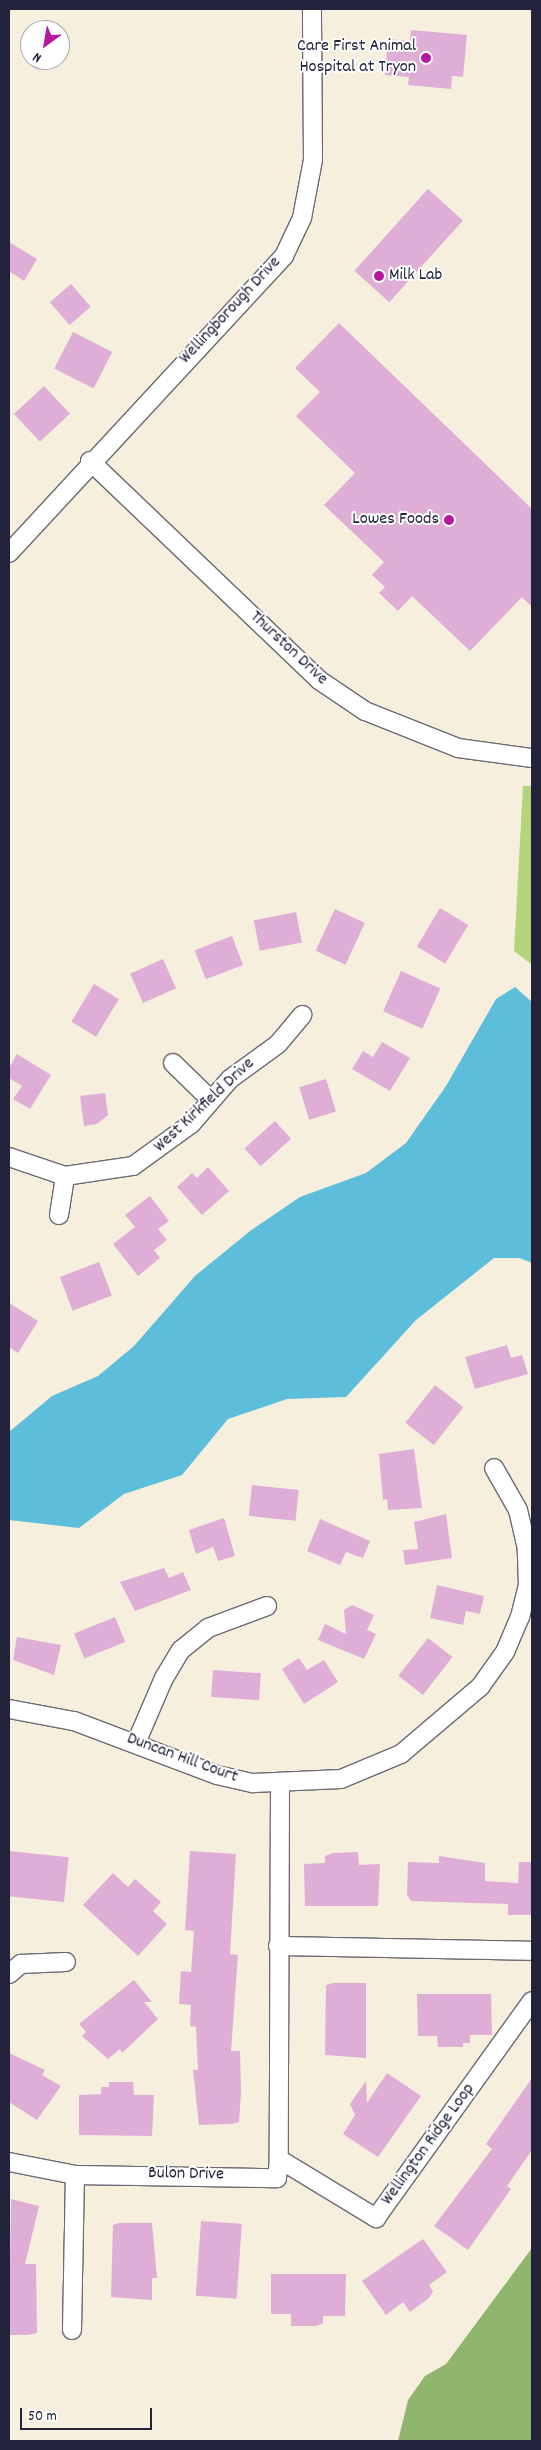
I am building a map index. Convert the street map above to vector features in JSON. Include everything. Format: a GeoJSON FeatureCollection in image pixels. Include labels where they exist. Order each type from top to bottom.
{"type":"FeatureCollection","features":[{"type":"Feature","properties":{"kind":"street","name":"Wellingborough Drive"},"geometry":{"type":"LineString","coordinates":[[9,553],[90,461],[284,256],[302,218],[313,160],[312,9]]}},
{"type":"Feature","properties":{"kind":"street","name":"Thurston Drive"},"geometry":{"type":"LineString","coordinates":[[90,461],[319,680],[365,711],[458,748],[532,758]]}},
{"type":"Feature","properties":{"kind":"street","name":"West Kirkfield Drive"},"geometry":{"type":"LineString","coordinates":[[9,1157],[65,1176],[133,1166],[191,1124],[211,1100],[245,1066],[278,1044],[302,1015]]}},
{"type":"Feature","properties":{"kind":"street"},"geometry":{"type":"LineString","coordinates":[[173,1063],[211,1100]]}},
{"type":"Feature","properties":{"kind":"street"},"geometry":{"type":"LineString","coordinates":[[59,1215],[65,1176]]}},
{"type":"Feature","properties":{"kind":"street","name":"Duncan Hill Court"},"geometry":{"type":"LineString","coordinates":[[9,1709],[74,1720],[217,1775],[280,1785],[341,1779],[401,1754],[440,1725],[492,1672],[520,1617],[528,1586],[527,1549],[518,1510],[494,1468]]}},
{"type":"Feature","properties":{"kind":"street"},"geometry":{"type":"LineString","coordinates":[[136,1743],[164,1678],[181,1650],[208,1628],[267,1606]]}},
{"type":"Feature","properties":{"kind":"street"},"geometry":{"type":"LineString","coordinates":[[279,2158],[278,1946],[280,1785]]}},
{"type":"Feature","properties":{"kind":"street"},"geometry":{"type":"LineString","coordinates":[[278,1946],[532,1951]]}},
{"type":"Feature","properties":{"kind":"street"},"geometry":{"type":"LineString","coordinates":[[9,1974],[21,1964],[66,1962]]}},
{"type":"Feature","properties":{"kind":"street","name":"Wellington Ridge Loop"},"geometry":{"type":"LineString","coordinates":[[279,2158],[376,2218],[532,2001]]}},
{"type":"Feature","properties":{"kind":"street","name":"Bulon Drive"},"geometry":{"type":"LineString","coordinates":[[9,2162],[75,2175],[277,2178],[279,2158]]}},
{"type":"Feature","properties":{"kind":"street"},"geometry":{"type":"LineString","coordinates":[[72,2330],[75,2175]]}},
{"type":"Feature","properties":{"kind":"green space"},"geometry":{"type":"Polygon","coordinates":[[[523,786],[532,786],[532,965],[514,951],[523,786]]]}},
{"type":"Feature","properties":{"kind":"green space"},"geometry":{"type":"Polygon","coordinates":[[[532,2248],[532,2441],[398,2441],[408,2400],[425,2376],[446,2364],[532,2248]]]}},
{"type":"Feature","properties":{"kind":"water"},"geometry":{"type":"Polygon","coordinates":[[[515,987],[532,1002],[532,1263],[520,1258],[494,1258],[416,1320],[346,1397],[287,1399],[228,1419],[182,1475],[124,1494],[79,1528],[9,1520],[9,1432],[52,1396],[98,1376],[134,1346],[195,1276],[250,1231],[300,1197],[366,1173],[406,1143],[446,1086],[496,999],[515,987]]]}},
{"type":"Feature","properties":{"kind":"building","name":"Care First Animal Hospital at Tryon"},"geometry":{"type":"Polygon","coordinates":[[[411,30],[467,35],[463,77],[452,76],[451,89],[408,85],[409,77],[385,75],[388,39],[410,41],[411,30]]]}},
{"type":"Feature","properties":{"kind":"building"},"geometry":{"type":"Polygon","coordinates":[[[428,189],[463,220],[389,302],[354,271],[428,189]]]}},
{"type":"Feature","properties":{"kind":"building"},"geometry":{"type":"Polygon","coordinates":[[[9,242],[37,259],[24,281],[9,271],[9,242]]]}},
{"type":"Feature","properties":{"kind":"building"},"geometry":{"type":"Polygon","coordinates":[[[71,284],[91,307],[70,325],[50,302],[71,284]]]}},
{"type":"Feature","properties":{"kind":"building"},"geometry":{"type":"Polygon","coordinates":[[[339,323],[532,509],[532,607],[522,597],[470,651],[412,596],[398,611],[379,593],[385,587],[372,575],[384,562],[324,505],[355,473],[296,416],[320,392],[295,368],[339,323]]]}},
{"type":"Feature","properties":{"kind":"building"},"geometry":{"type":"Polygon","coordinates":[[[73,332],[112,352],[94,389],[54,369],[73,332]]]}},
{"type":"Feature","properties":{"kind":"building"},"geometry":{"type":"Polygon","coordinates":[[[44,386],[70,414],[40,442],[14,414],[44,386]]]}},
{"type":"Feature","properties":{"kind":"building"},"geometry":{"type":"Polygon","coordinates":[[[440,908],[468,925],[445,964],[417,947],[440,908]]]}},
{"type":"Feature","properties":{"kind":"building"},"geometry":{"type":"Polygon","coordinates":[[[335,909],[365,923],[345,965],[316,951],[335,909]]]}},
{"type":"Feature","properties":{"kind":"building"},"geometry":{"type":"Polygon","coordinates":[[[296,912],[302,942],[260,951],[254,920],[296,912]]]}},
{"type":"Feature","properties":{"kind":"building"},"geometry":{"type":"Polygon","coordinates":[[[232,936],[243,965],[206,979],[195,950],[232,936]]]}},
{"type":"Feature","properties":{"kind":"building"},"geometry":{"type":"Polygon","coordinates":[[[163,959],[176,988],[143,1003],[130,974],[163,959]]]}},
{"type":"Feature","properties":{"kind":"building"},"geometry":{"type":"Polygon","coordinates":[[[401,971],[440,988],[422,1029],[383,1011],[401,971]]]}},
{"type":"Feature","properties":{"kind":"building"},"geometry":{"type":"Polygon","coordinates":[[[94,984],[119,999],[96,1037],[71,1022],[94,984]]]}},
{"type":"Feature","properties":{"kind":"building"},"geometry":{"type":"Polygon","coordinates":[[[382,1042],[410,1058],[390,1091],[352,1069],[363,1051],[373,1057],[382,1042]]]}},
{"type":"Feature","properties":{"kind":"building"},"geometry":{"type":"Polygon","coordinates":[[[17,1054],[51,1075],[30,1109],[13,1099],[22,1086],[9,1078],[9,1068],[17,1054]]]}},
{"type":"Feature","properties":{"kind":"building"},"geometry":{"type":"Polygon","coordinates":[[[326,1079],[336,1112],[309,1120],[299,1087],[326,1079]]]}},
{"type":"Feature","properties":{"kind":"building"},"geometry":{"type":"Polygon","coordinates":[[[105,1093],[108,1115],[97,1124],[84,1126],[80,1096],[105,1093]]]}},
{"type":"Feature","properties":{"kind":"building"},"geometry":{"type":"Polygon","coordinates":[[[275,1121],[291,1139],[261,1166],[245,1148],[275,1121]]]}},
{"type":"Feature","properties":{"kind":"building"},"geometry":{"type":"Polygon","coordinates":[[[208,1167],[229,1191],[202,1215],[177,1187],[192,1173],[197,1178],[208,1167]]]}},
{"type":"Feature","properties":{"kind":"building"},"geometry":{"type":"Polygon","coordinates":[[[150,1196],[169,1221],[158,1229],[167,1240],[154,1250],[160,1258],[138,1276],[113,1244],[135,1227],[125,1215],[150,1196]]]}},
{"type":"Feature","properties":{"kind":"building"},"geometry":{"type":"Polygon","coordinates":[[[99,1262],[112,1296],[73,1311],[60,1277],[99,1262]]]}},
{"type":"Feature","properties":{"kind":"building"},"geometry":{"type":"Polygon","coordinates":[[[9,1303],[38,1321],[18,1353],[9,1347],[9,1303]]]}},
{"type":"Feature","properties":{"kind":"building"},"geometry":{"type":"Polygon","coordinates":[[[507,1345],[511,1358],[522,1355],[528,1374],[475,1389],[465,1357],[507,1345]]]}},
{"type":"Feature","properties":{"kind":"building"},"geometry":{"type":"Polygon","coordinates":[[[435,1385],[463,1407],[434,1445],[405,1423],[435,1385]]]}},
{"type":"Feature","properties":{"kind":"building"},"geometry":{"type":"Polygon","coordinates":[[[414,1449],[422,1508],[388,1510],[387,1499],[383,1500],[379,1454],[414,1449]]]}},
{"type":"Feature","properties":{"kind":"building"},"geometry":{"type":"Polygon","coordinates":[[[252,1485],[299,1490],[296,1521],[249,1516],[252,1485]]]}},
{"type":"Feature","properties":{"kind":"building"},"geometry":{"type":"Polygon","coordinates":[[[446,1514],[452,1558],[405,1565],[403,1550],[418,1549],[414,1522],[446,1514]]]}},
{"type":"Feature","properties":{"kind":"building"},"geometry":{"type":"Polygon","coordinates":[[[224,1518],[235,1556],[218,1561],[213,1547],[196,1554],[189,1530],[224,1518]]]}},
{"type":"Feature","properties":{"kind":"building"},"geometry":{"type":"Polygon","coordinates":[[[320,1519],[370,1541],[363,1558],[346,1552],[340,1565],[307,1551],[320,1519]]]}},
{"type":"Feature","properties":{"kind":"building"},"geometry":{"type":"Polygon","coordinates":[[[164,1568],[169,1578],[183,1572],[191,1590],[135,1611],[120,1582],[164,1568]]]}},
{"type":"Feature","properties":{"kind":"building"},"geometry":{"type":"Polygon","coordinates":[[[437,1585],[484,1596],[480,1614],[466,1611],[463,1625],[430,1618],[437,1585]]]}},
{"type":"Feature","properties":{"kind":"building"},"geometry":{"type":"Polygon","coordinates":[[[352,1605],[374,1615],[367,1630],[376,1634],[364,1659],[318,1640],[325,1624],[346,1634],[344,1610],[352,1605]]]}},
{"type":"Feature","properties":{"kind":"building"},"geometry":{"type":"Polygon","coordinates":[[[115,1617],[125,1642],[84,1659],[74,1633],[115,1617]]]}},
{"type":"Feature","properties":{"kind":"building"},"geometry":{"type":"Polygon","coordinates":[[[17,1637],[61,1645],[54,1675],[13,1660],[17,1637]]]}},
{"type":"Feature","properties":{"kind":"building"},"geometry":{"type":"Polygon","coordinates":[[[428,1638],[452,1657],[423,1695],[398,1676],[428,1638]]]}},
{"type":"Feature","properties":{"kind":"building"},"geometry":{"type":"Polygon","coordinates":[[[299,1658],[307,1670],[324,1660],[338,1682],[304,1704],[282,1669],[299,1658]]]}},
{"type":"Feature","properties":{"kind":"building"},"geometry":{"type":"Polygon","coordinates":[[[213,1670],[261,1673],[259,1700],[211,1697],[213,1670]]]}},
{"type":"Feature","properties":{"kind":"building"},"geometry":{"type":"Polygon","coordinates":[[[9,1851],[69,1857],[64,1902],[9,1896],[9,1851]]]}},
{"type":"Feature","properties":{"kind":"building"},"geometry":{"type":"Polygon","coordinates":[[[190,1851],[236,1854],[230,1954],[238,1955],[231,2051],[240,2051],[241,2093],[239,2122],[232,2124],[199,2125],[193,2070],[198,2070],[196,2027],[190,2026],[191,2005],[179,2004],[181,1971],[191,1972],[194,1931],[185,1930],[190,1851]]]}},
{"type":"Feature","properties":{"kind":"building"},"geometry":{"type":"Polygon","coordinates":[[[358,1852],[359,1865],[380,1864],[378,1906],[305,1906],[304,1864],[325,1863],[325,1856],[333,1853],[358,1852]]]}},
{"type":"Feature","properties":{"kind":"building"},"geometry":{"type":"Polygon","coordinates":[[[439,1856],[485,1863],[485,1881],[518,1883],[519,1862],[532,1862],[532,1915],[508,1915],[508,1904],[411,1901],[407,1895],[408,1862],[439,1863],[439,1856]]]}},
{"type":"Feature","properties":{"kind":"building"},"geometry":{"type":"Polygon","coordinates":[[[113,1873],[128,1887],[135,1879],[161,1902],[153,1911],[167,1924],[138,1956],[83,1905],[113,1873]]]}},
{"type":"Feature","properties":{"kind":"building"},"geometry":{"type":"Polygon","coordinates":[[[134,1980],[152,2002],[144,2002],[158,2019],[122,2053],[120,2049],[108,2059],[82,2036],[86,2032],[79,2024],[134,1980]]]}},
{"type":"Feature","properties":{"kind":"building"},"geometry":{"type":"Polygon","coordinates":[[[333,1983],[366,1983],[366,2058],[325,2055],[326,1985],[333,1983]]]}},
{"type":"Feature","properties":{"kind":"building"},"geometry":{"type":"Polygon","coordinates":[[[417,1994],[491,1994],[492,2035],[470,2035],[470,2043],[463,2043],[463,2047],[438,2047],[437,2036],[418,2036],[417,1994]]]}},
{"type":"Feature","properties":{"kind":"building"},"geometry":{"type":"Polygon","coordinates":[[[9,2053],[45,2070],[42,2075],[61,2086],[37,2120],[9,2102],[9,2053]]]}},
{"type":"Feature","properties":{"kind":"building"},"geometry":{"type":"Polygon","coordinates":[[[387,2073],[421,2096],[378,2157],[343,2134],[355,2115],[350,2104],[366,2081],[367,2103],[387,2073]]]}},
{"type":"Feature","properties":{"kind":"building"},"geometry":{"type":"Polygon","coordinates":[[[532,2078],[532,2150],[507,2186],[511,2189],[468,2250],[434,2226],[492,2149],[486,2144],[532,2078]]]}},
{"type":"Feature","properties":{"kind":"building"},"geometry":{"type":"Polygon","coordinates":[[[109,2082],[133,2082],[134,2095],[154,2095],[152,2136],[79,2135],[79,2095],[101,2094],[101,2087],[109,2087],[109,2082]]]}},
{"type":"Feature","properties":{"kind":"building"},"geometry":{"type":"Polygon","coordinates":[[[11,2199],[39,2206],[25,2264],[36,2264],[37,2333],[27,2335],[9,2335],[11,2199]]]}},
{"type":"Feature","properties":{"kind":"building"},"geometry":{"type":"Polygon","coordinates":[[[201,2221],[242,2224],[237,2299],[196,2296],[201,2221]]]}},
{"type":"Feature","properties":{"kind":"building"},"geometry":{"type":"Polygon","coordinates":[[[119,2223],[152,2223],[157,2278],[152,2278],[152,2300],[111,2297],[113,2225],[119,2223]]]}},
{"type":"Feature","properties":{"kind":"building"},"geometry":{"type":"Polygon","coordinates":[[[423,2239],[447,2272],[429,2285],[433,2291],[429,2298],[410,2312],[403,2302],[386,2315],[362,2281],[423,2239]]]}},
{"type":"Feature","properties":{"kind":"building"},"geometry":{"type":"Polygon","coordinates":[[[271,2274],[346,2274],[345,2316],[323,2316],[323,2323],[316,2326],[291,2326],[291,2314],[271,2314],[271,2274]]]}},
{"type":"Feature","properties":{"kind":"place","name":"Care First Animal Hospital at Tryon"},"geometry":{"type":"Point","coordinates":[426,58]}},
{"type":"Feature","properties":{"kind":"place","name":"Milk Lab"},"geometry":{"type":"Point","coordinates":[379,276]}},
{"type":"Feature","properties":{"kind":"place","name":"Lowes Foods"},"geometry":{"type":"Point","coordinates":[449,520]}}]}
